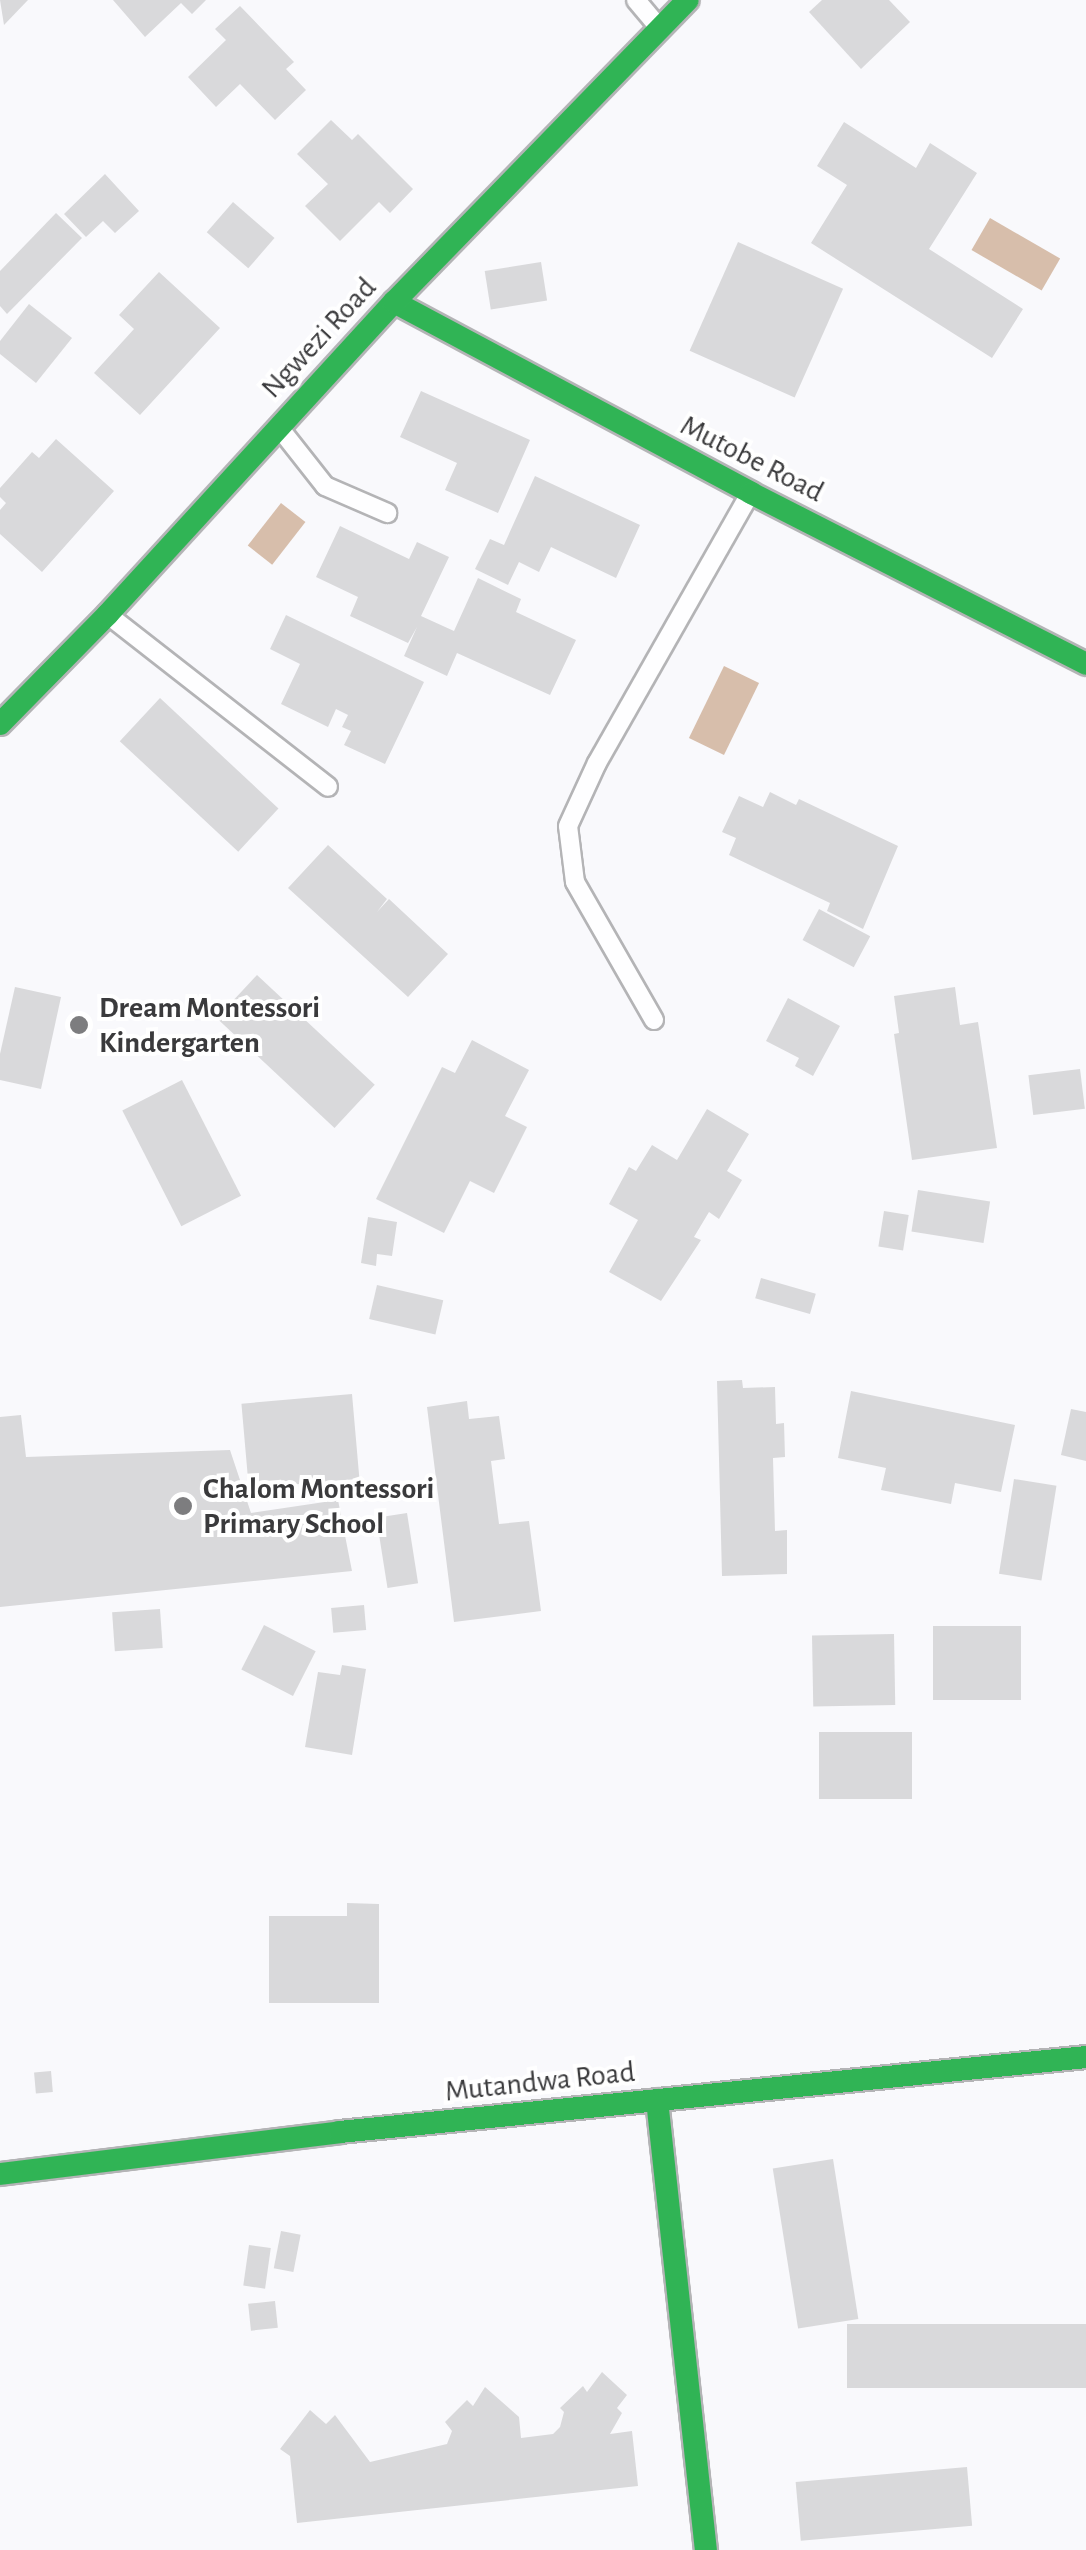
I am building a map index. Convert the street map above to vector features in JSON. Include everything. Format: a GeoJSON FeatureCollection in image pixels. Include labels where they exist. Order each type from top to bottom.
{"type":"FeatureCollection","features":[{"type":"Feature","properties":{"kind":"street","name":"Ngwezi Road"},"geometry":{"type":"LineString","coordinates":[[0,724],[108,614],[394,302],[688,0]]}},
{"type":"Feature","properties":{"kind":"street","name":"Mutobe Road"},"geometry":{"type":"LineString","coordinates":[[394,302],[751,493],[1086,664]]}},
{"type":"Feature","properties":{"kind":"street","name":"Mutandwa Road"},"geometry":{"type":"LineString","coordinates":[[0,2174],[657,2100],[1086,2057]]}},
{"type":"Feature","properties":{"kind":"street"},"geometry":{"type":"LineString","coordinates":[[657,2100],[706,2550]]}},
{"type":"Feature","properties":{"kind":"lane"},"geometry":{"type":"LineString","coordinates":[[636,0],[661,30]]}},
{"type":"Feature","properties":{"kind":"lane"},"geometry":{"type":"LineString","coordinates":[[277,426],[325,486],[388,514]]}},
{"type":"Feature","properties":{"kind":"lane"},"geometry":{"type":"LineString","coordinates":[[654,1020],[575,882],[568,826],[596,763],[751,493]]}},
{"type":"Feature","properties":{"kind":"lane"},"geometry":{"type":"LineString","coordinates":[[108,614],[328,787]]}},
{"type":"Feature","properties":{"kind":"shaded area"},"geometry":{"type":"Polygon","coordinates":[[[990,218],[1060,258],[1042,291],[972,250],[990,218]]]}},
{"type":"Feature","properties":{"kind":"shaded area"},"geometry":{"type":"Polygon","coordinates":[[[281,503],[305,522],[272,565],[248,546],[281,503]]]}},
{"type":"Feature","properties":{"kind":"shaded area"},"geometry":{"type":"Polygon","coordinates":[[[724,666],[759,683],[724,755],[689,738],[724,666]]]}},
{"type":"Feature","properties":{"kind":"building"},"geometry":{"type":"Polygon","coordinates":[[[0,0],[28,0],[4,25],[0,0]]]}},
{"type":"Feature","properties":{"kind":"building"},"geometry":{"type":"Polygon","coordinates":[[[113,0],[206,0],[192,14],[181,3],[145,37],[113,0]]]}},
{"type":"Feature","properties":{"kind":"building"},"geometry":{"type":"Polygon","coordinates":[[[822,0],[889,0],[910,22],[861,69],[809,12],[822,0]]]}},
{"type":"Feature","properties":{"kind":"building"},"geometry":{"type":"Polygon","coordinates":[[[240,6],[294,62],[286,69],[306,90],[275,120],[240,84],[216,107],[188,77],[226,40],[215,29],[240,6]]]}},
{"type":"Feature","properties":{"kind":"building"},"geometry":{"type":"Polygon","coordinates":[[[331,120],[352,140],[358,134],[413,189],[390,213],[379,202],[340,241],[305,206],[328,184],[297,154],[331,120]]]}},
{"type":"Feature","properties":{"kind":"building"},"geometry":{"type":"Polygon","coordinates":[[[844,122],[916,168],[930,143],[977,173],[929,249],[1023,309],[992,358],[811,243],[847,185],[817,166],[844,122]]]}},
{"type":"Feature","properties":{"kind":"building"},"geometry":{"type":"Polygon","coordinates":[[[105,174],[139,211],[115,233],[103,221],[86,237],[64,214],[105,174]]]}},
{"type":"Feature","properties":{"kind":"building"},"geometry":{"type":"Polygon","coordinates":[[[233,202],[275,238],[248,268],[207,232],[233,202]]]}},
{"type":"Feature","properties":{"kind":"building"},"geometry":{"type":"Polygon","coordinates":[[[56,213],[82,238],[7,314],[0,306],[0,271],[56,213]]]}},
{"type":"Feature","properties":{"kind":"building"},"geometry":{"type":"Polygon","coordinates":[[[738,242],[843,289],[795,397],[690,351],[738,242]]]}},
{"type":"Feature","properties":{"kind":"building"},"geometry":{"type":"Polygon","coordinates":[[[541,262],[547,301],[491,309],[485,271],[541,262]]]}},
{"type":"Feature","properties":{"kind":"building"},"geometry":{"type":"Polygon","coordinates":[[[159,272],[220,328],[140,415],[94,373],[134,329],[119,315],[159,272]]]}},
{"type":"Feature","properties":{"kind":"building"},"geometry":{"type":"Polygon","coordinates":[[[29,304],[72,338],[36,383],[0,354],[0,341],[29,304]]]}},
{"type":"Feature","properties":{"kind":"building"},"geometry":{"type":"Polygon","coordinates":[[[421,391],[530,440],[498,513],[445,490],[457,463],[400,437],[421,391]]]}},
{"type":"Feature","properties":{"kind":"building"},"geometry":{"type":"Polygon","coordinates":[[[56,439],[114,491],[42,572],[0,534],[0,510],[6,503],[0,497],[0,488],[32,452],[39,458],[56,439]]]}},
{"type":"Feature","properties":{"kind":"building"},"geometry":{"type":"Polygon","coordinates":[[[535,476],[640,525],[616,578],[551,547],[539,572],[519,562],[508,585],[475,569],[490,539],[504,545],[535,476]]]}},
{"type":"Feature","properties":{"kind":"building"},"geometry":{"type":"Polygon","coordinates":[[[340,526],[409,559],[417,542],[449,557],[421,616],[454,631],[478,578],[521,599],[516,612],[576,640],[550,695],[457,653],[447,676],[404,656],[417,627],[408,643],[350,616],[358,597],[316,577],[340,526]]]}},
{"type":"Feature","properties":{"kind":"building"},"geometry":{"type":"Polygon","coordinates":[[[286,615],[424,682],[385,764],[344,745],[351,731],[342,727],[348,715],[336,709],[328,727],[281,704],[300,664],[270,649],[286,615]]]}},
{"type":"Feature","properties":{"kind":"building"},"geometry":{"type":"Polygon","coordinates":[[[160,698],[278,808],[238,852],[120,741],[160,698]]]}},
{"type":"Feature","properties":{"kind":"building"},"geometry":{"type":"Polygon","coordinates":[[[770,792],[796,805],[799,799],[898,846],[863,929],[827,911],[830,903],[729,855],[736,838],[722,832],[739,796],[763,807],[770,792]]]}},
{"type":"Feature","properties":{"kind":"building"},"geometry":{"type":"Polygon","coordinates":[[[328,845],[387,899],[377,912],[389,899],[448,954],[408,997],[288,888],[328,845]]]}},
{"type":"Feature","properties":{"kind":"building"},"geometry":{"type":"Polygon","coordinates":[[[819,909],[870,936],[854,967],[803,940],[819,909]]]}},
{"type":"Feature","properties":{"kind":"building"},"geometry":{"type":"Polygon","coordinates":[[[257,975],[375,1085],[335,1128],[217,1018],[257,975]]]}},
{"type":"Feature","properties":{"kind":"building"},"geometry":{"type":"Polygon","coordinates":[[[15,987],[61,997],[41,1089],[0,1080],[0,1054],[15,987]]]}},
{"type":"Feature","properties":{"kind":"building"},"geometry":{"type":"Polygon","coordinates":[[[955,987],[960,1025],[978,1022],[997,1148],[912,1160],[894,1034],[899,1033],[894,996],[955,987]]]}},
{"type":"Feature","properties":{"kind":"building"},"geometry":{"type":"Polygon","coordinates":[[[788,998],[840,1026],[813,1076],[795,1066],[799,1058],[766,1041],[788,998]]]}},
{"type":"Feature","properties":{"kind":"building"},"geometry":{"type":"Polygon","coordinates":[[[472,1040],[529,1070],[505,1116],[527,1127],[494,1193],[470,1181],[444,1233],[376,1199],[442,1067],[455,1073],[472,1040]]]}},
{"type":"Feature","properties":{"kind":"building"},"geometry":{"type":"Polygon","coordinates":[[[1080,1069],[1085,1109],[1033,1115],[1028,1075],[1080,1069]]]}},
{"type":"Feature","properties":{"kind":"building"},"geometry":{"type":"Polygon","coordinates":[[[182,1080],[241,1196],[181,1226],[122,1110],[182,1080]]]}},
{"type":"Feature","properties":{"kind":"building"},"geometry":{"type":"Polygon","coordinates":[[[707,1109],[749,1134],[727,1171],[742,1180],[719,1219],[709,1212],[694,1237],[701,1240],[661,1301],[609,1272],[638,1220],[609,1204],[629,1167],[636,1171],[652,1145],[677,1160],[707,1109]]]}},
{"type":"Feature","properties":{"kind":"building"},"geometry":{"type":"Polygon","coordinates":[[[918,1190],[990,1201],[984,1243],[911,1231],[918,1190]]]}},
{"type":"Feature","properties":{"kind":"building"},"geometry":{"type":"Polygon","coordinates":[[[884,1211],[909,1215],[903,1250],[878,1247],[884,1211]]]}},
{"type":"Feature","properties":{"kind":"building"},"geometry":{"type":"Polygon","coordinates":[[[368,1217],[397,1222],[392,1256],[377,1254],[376,1266],[361,1263],[368,1217]]]}},
{"type":"Feature","properties":{"kind":"building"},"geometry":{"type":"Polygon","coordinates":[[[761,1278],[816,1294],[810,1314],[755,1298],[761,1278]]]}},
{"type":"Feature","properties":{"kind":"building"},"geometry":{"type":"Polygon","coordinates":[[[377,1285],[443,1300],[435,1334],[369,1319],[377,1285]]]}},
{"type":"Feature","properties":{"kind":"building"},"geometry":{"type":"Polygon","coordinates":[[[742,1380],[743,1388],[775,1387],[776,1424],[784,1423],[785,1457],[773,1458],[775,1531],[787,1530],[787,1574],[722,1576],[717,1381],[742,1380]]]}},
{"type":"Feature","properties":{"kind":"building"},"geometry":{"type":"Polygon","coordinates":[[[851,1391],[1015,1425],[1001,1492],[955,1483],[951,1504],[881,1490],[886,1468],[838,1458],[851,1391]]]}},
{"type":"Feature","properties":{"kind":"building"},"geometry":{"type":"Polygon","coordinates":[[[352,1394],[359,1479],[249,1488],[241,1404],[352,1394]]]}},
{"type":"Feature","properties":{"kind":"building"},"geometry":{"type":"Polygon","coordinates":[[[467,1401],[469,1419],[499,1416],[505,1459],[491,1461],[499,1524],[529,1521],[541,1611],[454,1622],[427,1407],[467,1401]]]}},
{"type":"Feature","properties":{"kind":"building"},"geometry":{"type":"Polygon","coordinates":[[[1071,1409],[1086,1412],[1086,1461],[1061,1455],[1071,1409]]]}},
{"type":"Feature","properties":{"kind":"building"},"geometry":{"type":"Polygon","coordinates":[[[21,1415],[26,1457],[230,1450],[251,1513],[338,1500],[352,1571],[0,1607],[0,1417],[21,1415]]]}},
{"type":"Feature","properties":{"kind":"building"},"geometry":{"type":"Polygon","coordinates":[[[1014,1479],[1056,1486],[1041,1581],[999,1574],[1014,1479]]]}},
{"type":"Feature","properties":{"kind":"building"},"geometry":{"type":"Polygon","coordinates":[[[407,1513],[418,1583],[387,1588],[376,1518],[407,1513]]]}},
{"type":"Feature","properties":{"kind":"building"},"geometry":{"type":"Polygon","coordinates":[[[364,1605],[366,1630],[333,1633],[331,1608],[364,1605]]]}},
{"type":"Feature","properties":{"kind":"building"},"geometry":{"type":"Polygon","coordinates":[[[160,1609],[163,1648],[115,1651],[112,1612],[160,1609]]]}},
{"type":"Feature","properties":{"kind":"building"},"geometry":{"type":"Polygon","coordinates":[[[264,1625],[316,1651],[293,1696],[241,1670],[264,1625]]]}},
{"type":"Feature","properties":{"kind":"building"},"geometry":{"type":"Polygon","coordinates":[[[933,1626],[1021,1626],[1021,1700],[933,1700],[933,1626]]]}},
{"type":"Feature","properties":{"kind":"building"},"geometry":{"type":"Polygon","coordinates":[[[894,1634],[895,1705],[813,1706],[812,1635],[894,1634]]]}},
{"type":"Feature","properties":{"kind":"building"},"geometry":{"type":"Polygon","coordinates":[[[342,1665],[366,1669],[352,1755],[305,1747],[318,1672],[340,1675],[342,1665]]]}},
{"type":"Feature","properties":{"kind":"building"},"geometry":{"type":"Polygon","coordinates":[[[819,1732],[912,1732],[912,1799],[819,1799],[819,1732]]]}},
{"type":"Feature","properties":{"kind":"building"},"geometry":{"type":"Polygon","coordinates":[[[347,1903],[379,1904],[379,2003],[269,2003],[269,1916],[347,1916],[347,1903]]]}},
{"type":"Feature","properties":{"kind":"building"},"geometry":{"type":"Polygon","coordinates":[[[51,2071],[53,2092],[36,2093],[34,2072],[51,2071]]]}},
{"type":"Feature","properties":{"kind":"building"},"geometry":{"type":"Polygon","coordinates":[[[833,2159],[858,2319],[798,2329],[773,2169],[833,2159]]]}},
{"type":"Feature","properties":{"kind":"building"},"geometry":{"type":"Polygon","coordinates":[[[281,2231],[301,2235],[293,2272],[274,2268],[281,2231]]]}},
{"type":"Feature","properties":{"kind":"building"},"geometry":{"type":"Polygon","coordinates":[[[249,2245],[271,2248],[265,2289],[243,2286],[249,2245]]]}},
{"type":"Feature","properties":{"kind":"building"},"geometry":{"type":"Polygon","coordinates":[[[275,2301],[278,2328],[251,2331],[248,2304],[275,2301]]]}},
{"type":"Feature","properties":{"kind":"building"},"geometry":{"type":"Polygon","coordinates":[[[847,2324],[1086,2324],[1086,2388],[847,2388],[847,2324]]]}},
{"type":"Feature","properties":{"kind":"building"},"geometry":{"type":"Polygon","coordinates":[[[602,2372],[627,2395],[617,2408],[622,2413],[610,2434],[632,2431],[638,2486],[297,2523],[290,2456],[280,2449],[310,2410],[326,2424],[335,2415],[370,2462],[447,2444],[452,2431],[445,2422],[467,2400],[473,2406],[485,2387],[519,2417],[521,2438],[553,2434],[560,2427],[564,2412],[560,2408],[583,2386],[587,2392],[602,2372]]]}},
{"type":"Feature","properties":{"kind":"building"},"geometry":{"type":"Polygon","coordinates":[[[967,2467],[972,2526],[801,2541],[796,2482],[967,2467]]]}},
{"type":"Feature","properties":{"kind":"traffic: fast"},"geometry":{"type":"LineString","coordinates":[[0,724],[108,614],[394,302],[688,0]]}},
{"type":"Feature","properties":{"kind":"traffic: fast"},"geometry":{"type":"LineString","coordinates":[[394,302],[751,493],[1086,664]]}},
{"type":"Feature","properties":{"kind":"traffic: fast"},"geometry":{"type":"LineString","coordinates":[[0,2174],[340,2132],[1086,2057]]}},
{"type":"Feature","properties":{"kind":"traffic: fast"},"geometry":{"type":"LineString","coordinates":[[657,2100],[706,2550]]}},
{"type":"Feature","properties":{"kind":"place","name":"Dream Montessori Kindergarten"},"geometry":{"type":"Point","coordinates":[79,1025]}},
{"type":"Feature","properties":{"kind":"place","name":"Chalom Montessori Primary School"},"geometry":{"type":"Point","coordinates":[183,1506]}}]}
